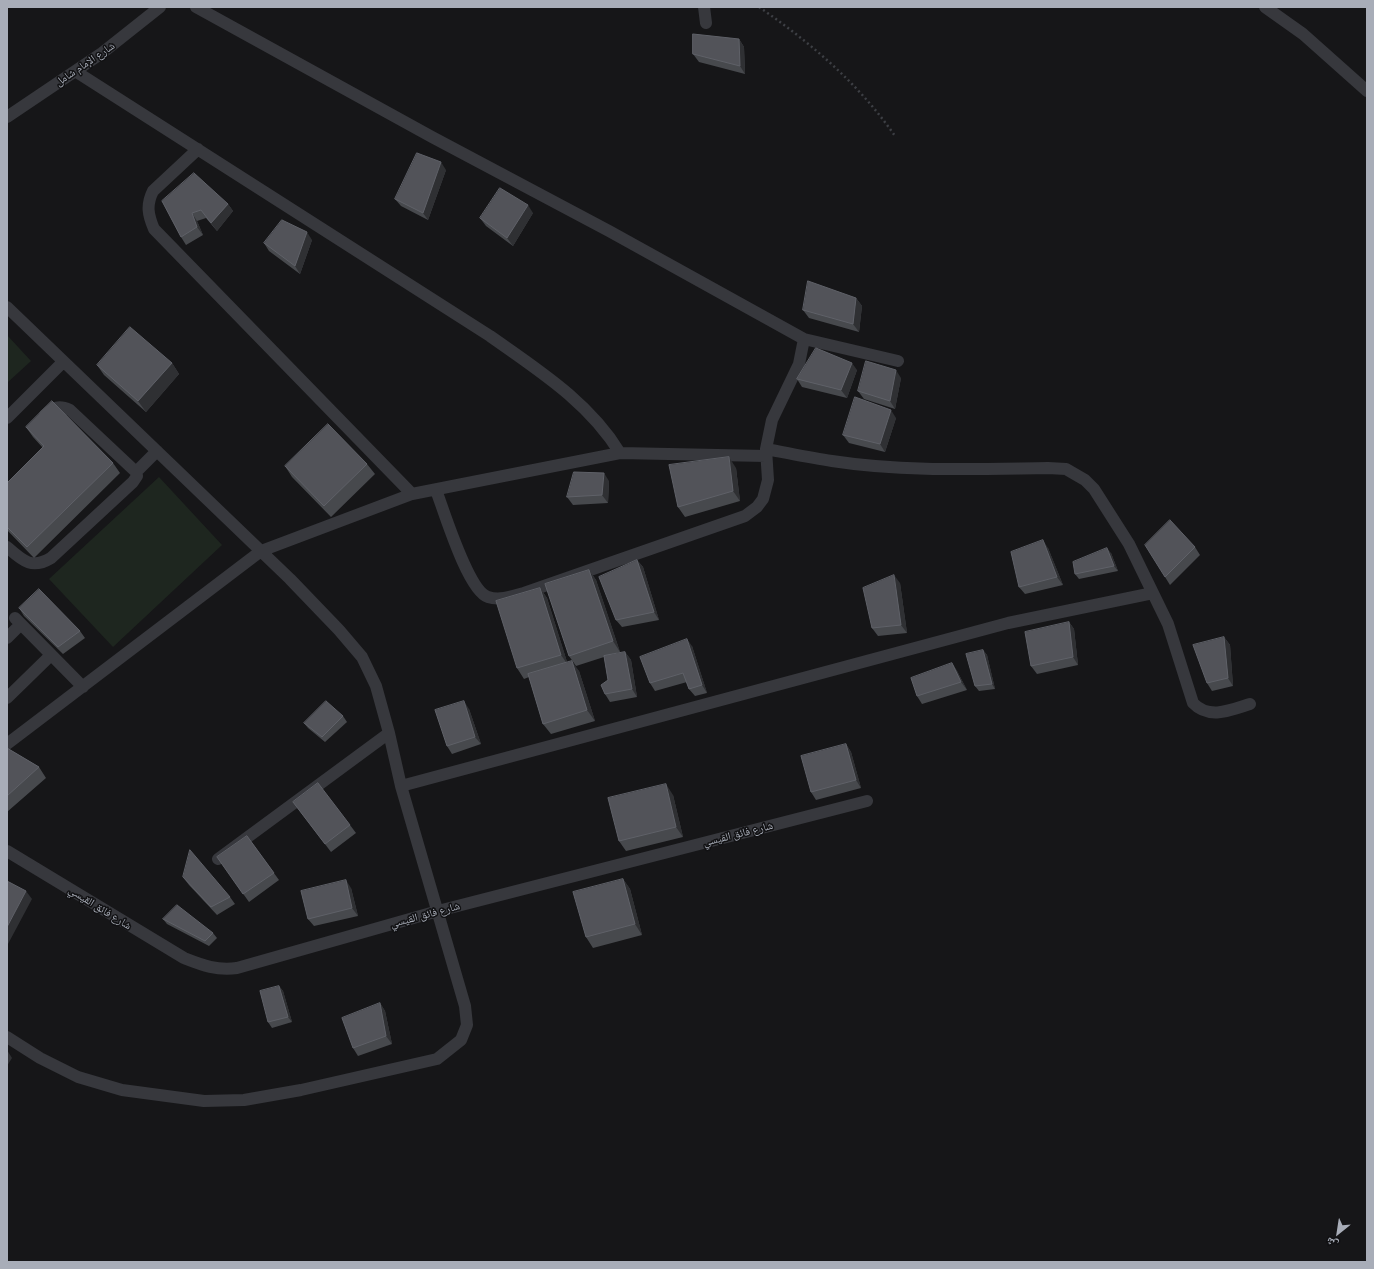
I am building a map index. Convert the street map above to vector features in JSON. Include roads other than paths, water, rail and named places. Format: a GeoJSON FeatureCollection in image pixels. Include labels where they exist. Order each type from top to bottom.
{"type":"FeatureCollection","features":[{"type":"Feature","properties":{"kind":"street","name":"شارع الإمام شامل"},"geometry":{"type":"LineString","coordinates":[[7,117],[122,38],[160,7]]}},
{"type":"Feature","properties":{"kind":"street"},"geometry":{"type":"LineString","coordinates":[[196,7],[425,133],[609,231],[804,339],[898,361]]}},
{"type":"Feature","properties":{"kind":"street"},"geometry":{"type":"LineString","coordinates":[[704,7],[706,23]]}},
{"type":"Feature","properties":{"kind":"street"},"geometry":{"type":"LineString","coordinates":[[1264,7],[1303,34],[1367,91]]}},
{"type":"Feature","properties":{"kind":"street"},"geometry":{"type":"LineString","coordinates":[[75,71],[490,336],[552,380],[592,414],[620,453]]}},
{"type":"Feature","properties":{"kind":"street"},"geometry":{"type":"LineString","coordinates":[[198,149],[153,191],[149,198],[148,208],[154,229],[412,494]]}},
{"type":"Feature","properties":{"kind":"street"},"geometry":{"type":"LineString","coordinates":[[7,307],[261,551],[339,630],[362,657],[376,686],[402,786],[465,1006],[467,1025],[461,1040],[437,1059],[301,1090],[244,1100],[204,1101],[122,1090],[78,1077],[40,1058],[7,1037]]}},
{"type":"Feature","properties":{"kind":"street"},"geometry":{"type":"LineString","coordinates":[[436,490],[466,570],[481,594],[488,597],[506,598],[745,516],[757,507],[763,499],[768,480],[766,453],[772,420],[799,364],[804,339]]}},
{"type":"Feature","properties":{"kind":"street"},"geometry":{"type":"LineString","coordinates":[[7,418],[63,362]]}},
{"type":"Feature","properties":{"kind":"street"},"geometry":{"type":"LineString","coordinates":[[34,425],[54,407],[62,406],[79,417],[136,472]]}},
{"type":"Feature","properties":{"kind":"street"},"geometry":{"type":"LineString","coordinates":[[7,547],[27,562],[41,564],[51,558],[133,482],[136,472],[157,451]]}},
{"type":"Feature","properties":{"kind":"street"},"geometry":{"type":"LineString","coordinates":[[7,744],[261,551],[412,494],[620,453],[766,453],[832,461],[918,468],[1066,469],[1086,480],[1094,489],[1129,544],[1168,624],[1193,704],[1202,711],[1208,713],[1228,711],[1250,704]]}},
{"type":"Feature","properties":{"kind":"street"},"geometry":{"type":"LineString","coordinates":[[402,786],[1008,623],[1153,593]]}},
{"type":"Feature","properties":{"kind":"street"},"geometry":{"type":"LineString","coordinates":[[7,638],[18,621],[83,687]]}},
{"type":"Feature","properties":{"kind":"street"},"geometry":{"type":"LineString","coordinates":[[7,698],[51,655]]}},
{"type":"Feature","properties":{"kind":"street"},"geometry":{"type":"LineString","coordinates":[[218,859],[389,733]]}},
{"type":"Feature","properties":{"kind":"street","name":"شارع فائق القيسي"},"geometry":{"type":"LineString","coordinates":[[7,851],[178,955],[207,967],[224,970],[237,968],[438,911],[867,801]]}}]}
